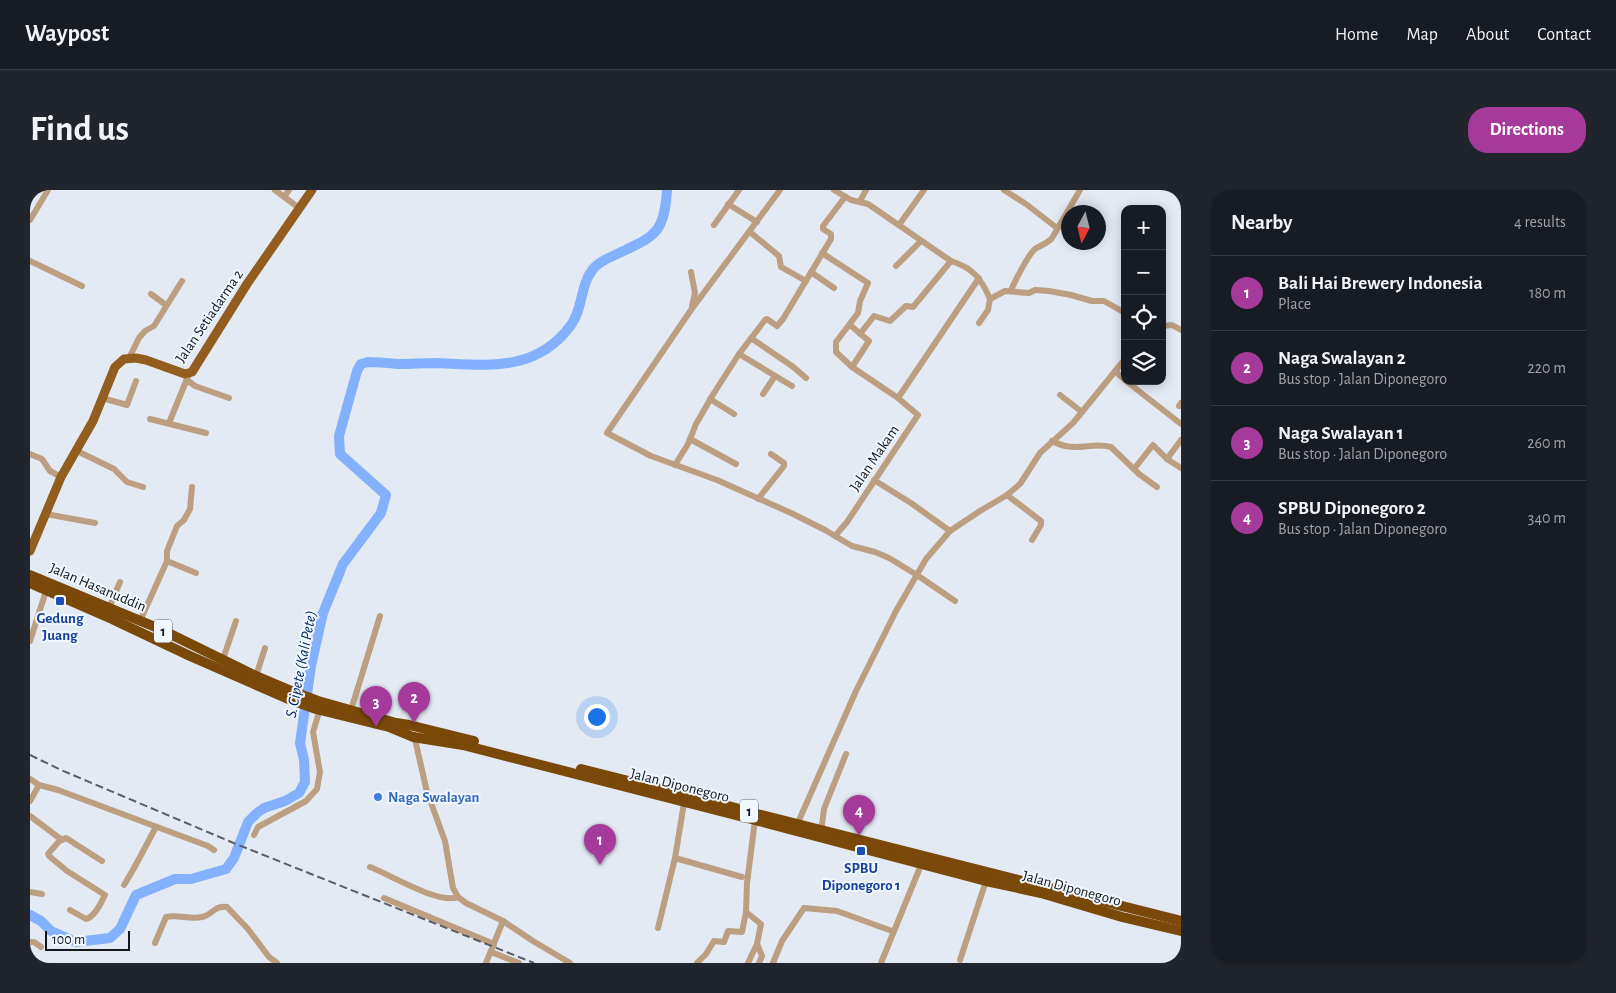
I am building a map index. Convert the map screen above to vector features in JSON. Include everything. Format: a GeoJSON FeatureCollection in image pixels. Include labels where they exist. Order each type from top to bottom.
{"type":"FeatureCollection","features":[{"type":"Feature","properties":{"kind":"highway","name":"Jalan Hasanuddin"},"geometry":{"type":"LineString","coordinates":[[30,575],[140,621],[223,659],[290,695]]}},
{"type":"Feature","properties":{"kind":"highway","name":"Jalan Hasanuddin"},"geometry":{"type":"LineString","coordinates":[[30,583],[318,706]]}},
{"type":"Feature","properties":{"kind":"highway","name":"Jalan Diponegoro"},"geometry":{"type":"LineString","coordinates":[[318,706],[396,723],[414,732],[684,803],[755,820],[796,827]]}},
{"type":"Feature","properties":{"kind":"highway","name":"Jalan Diponegoro"},"geometry":{"type":"LineString","coordinates":[[414,732],[796,827],[921,865],[986,882],[1042,893],[1122,917],[1181,931]]}},
{"type":"Feature","properties":{"kind":"highway","name":"Jalan Diponegoro"},"geometry":{"type":"LineString","coordinates":[[821,834],[1181,921]]}},
{"type":"Feature","properties":{"kind":"main road","name":"Jalan Setiadarma 2"},"geometry":{"type":"LineString","coordinates":[[129,358],[146,360],[188,377],[247,284],[312,190]]}},
{"type":"Feature","properties":{"kind":"main road"},"geometry":{"type":"LineString","coordinates":[[30,551],[61,477],[93,421],[115,367],[129,358]]}},
{"type":"Feature","properties":{"kind":"street"},"geometry":{"type":"LineString","coordinates":[[30,218],[48,190]]}},
{"type":"Feature","properties":{"kind":"street"},"geometry":{"type":"LineString","coordinates":[[275,190],[300,208]]}},
{"type":"Feature","properties":{"kind":"street"},"geometry":{"type":"LineString","coordinates":[[284,197],[289,190]]}},
{"type":"Feature","properties":{"kind":"street"},"geometry":{"type":"LineString","coordinates":[[714,225],[738,190]]}},
{"type":"Feature","properties":{"kind":"street"},"geometry":{"type":"LineString","coordinates":[[780,190],[691,310],[607,433],[644,453],[717,480],[808,522],[852,546],[889,558],[955,601]]}},
{"type":"Feature","properties":{"kind":"street"},"geometry":{"type":"LineString","coordinates":[[834,190],[851,200],[868,204],[951,261],[964,265],[975,273],[990,299],[988,310],[979,322]]}},
{"type":"Feature","properties":{"kind":"street"},"geometry":{"type":"LineString","coordinates":[[860,201],[866,190]]}},
{"type":"Feature","properties":{"kind":"street"},"geometry":{"type":"LineString","coordinates":[[899,225],[924,190]]}},
{"type":"Feature","properties":{"kind":"street"},"geometry":{"type":"LineString","coordinates":[[1004,190],[1057,228]]}},
{"type":"Feature","properties":{"kind":"street"},"geometry":{"type":"LineString","coordinates":[[1011,290],[1018,273],[1034,250],[1046,244],[1052,238],[1080,190]]}},
{"type":"Feature","properties":{"kind":"street"},"geometry":{"type":"LineString","coordinates":[[675,465],[690,440],[710,399],[739,354],[765,320],[768,319],[775,325],[779,325],[831,237],[831,234],[823,226],[845,196]]}},
{"type":"Feature","properties":{"kind":"street"},"geometry":{"type":"LineString","coordinates":[[728,204],[757,222]]}},
{"type":"Feature","properties":{"kind":"street"},"geometry":{"type":"LineString","coordinates":[[750,232],[778,256],[781,267],[806,281]]}},
{"type":"Feature","properties":{"kind":"street"},"geometry":{"type":"LineString","coordinates":[[896,266],[921,241]]}},
{"type":"Feature","properties":{"kind":"street"},"geometry":{"type":"LineString","coordinates":[[822,253],[867,282],[867,287],[860,301],[860,308],[850,325],[869,340],[869,343],[852,367]]}},
{"type":"Feature","properties":{"kind":"street"},"geometry":{"type":"LineString","coordinates":[[30,261],[82,286]]}},
{"type":"Feature","properties":{"kind":"street"},"geometry":{"type":"LineString","coordinates":[[860,334],[874,316],[890,321],[906,306],[913,307],[951,261]]}},
{"type":"Feature","properties":{"kind":"street"},"geometry":{"type":"LineString","coordinates":[[691,272],[695,293],[691,310]]}},
{"type":"Feature","properties":{"kind":"street"},"geometry":{"type":"LineString","coordinates":[[811,272],[834,288]]}},
{"type":"Feature","properties":{"kind":"street"},"geometry":{"type":"LineString","coordinates":[[898,398],[979,278]]}},
{"type":"Feature","properties":{"kind":"street"},"geometry":{"type":"LineString","coordinates":[[129,358],[139,338],[145,331],[154,326],[182,281]]}},
{"type":"Feature","properties":{"kind":"street"},"geometry":{"type":"LineString","coordinates":[[990,299],[1000,293],[1011,290],[1029,293],[1035,290],[1049,291],[1104,302],[1121,311]]}},
{"type":"Feature","properties":{"kind":"street"},"geometry":{"type":"LineString","coordinates":[[151,294],[166,305]]}},
{"type":"Feature","properties":{"kind":"street","name":"Jalan Makam"},"geometry":{"type":"LineString","coordinates":[[835,536],[847,522],[917,417],[917,414],[898,398],[852,367],[838,355],[835,348],[836,342],[850,325]]}},
{"type":"Feature","properties":{"kind":"street"},"geometry":{"type":"LineString","coordinates":[[1166,326],[1172,326],[1181,330]]}},
{"type":"Feature","properties":{"kind":"street"},"geometry":{"type":"LineString","coordinates":[[751,338],[806,378]]}},
{"type":"Feature","properties":{"kind":"street"},"geometry":{"type":"LineString","coordinates":[[739,354],[792,386]]}},
{"type":"Feature","properties":{"kind":"street"},"geometry":{"type":"LineString","coordinates":[[796,827],[856,691],[896,611],[926,559],[950,531],[1007,495],[1020,484],[1040,453],[1073,423],[1121,363]]}},
{"type":"Feature","properties":{"kind":"street"},"geometry":{"type":"LineString","coordinates":[[1114,371],[1121,377]]}},
{"type":"Feature","properties":{"kind":"street"},"geometry":{"type":"LineString","coordinates":[[763,394],[775,376]]}},
{"type":"Feature","properties":{"kind":"street"},"geometry":{"type":"LineString","coordinates":[[169,423],[188,377],[195,386],[229,398]]}},
{"type":"Feature","properties":{"kind":"street"},"geometry":{"type":"LineString","coordinates":[[102,398],[127,405],[136,381]]}},
{"type":"Feature","properties":{"kind":"street"},"geometry":{"type":"LineString","coordinates":[[1130,385],[1181,424]]}},
{"type":"Feature","properties":{"kind":"street"},"geometry":{"type":"LineString","coordinates":[[1060,395],[1082,412]]}},
{"type":"Feature","properties":{"kind":"street"},"geometry":{"type":"LineString","coordinates":[[710,399],[734,414]]}},
{"type":"Feature","properties":{"kind":"street"},"geometry":{"type":"LineString","coordinates":[[150,419],[206,433]]}},
{"type":"Feature","properties":{"kind":"street"},"geometry":{"type":"LineString","coordinates":[[690,440],[736,464]]}},
{"type":"Feature","properties":{"kind":"street"},"geometry":{"type":"LineString","coordinates":[[1167,459],[1181,440]]}},
{"type":"Feature","properties":{"kind":"street"},"geometry":{"type":"LineString","coordinates":[[1052,441],[1072,448],[1105,445],[1111,447],[1156,487]]}},
{"type":"Feature","properties":{"kind":"street"},"geometry":{"type":"LineString","coordinates":[[1134,469],[1153,445],[1167,459],[1181,468]]}},
{"type":"Feature","properties":{"kind":"street"},"geometry":{"type":"LineString","coordinates":[[75,450],[114,469],[127,482],[143,487]]}},
{"type":"Feature","properties":{"kind":"street"},"geometry":{"type":"LineString","coordinates":[[30,454],[42,459],[50,471],[61,477]]}},
{"type":"Feature","properties":{"kind":"street"},"geometry":{"type":"LineString","coordinates":[[758,499],[784,466],[784,463],[771,454]]}},
{"type":"Feature","properties":{"kind":"street"},"geometry":{"type":"LineString","coordinates":[[874,480],[950,531]]}},
{"type":"Feature","properties":{"kind":"street"},"geometry":{"type":"LineString","coordinates":[[140,621],[167,561],[167,551],[177,526],[184,520],[190,509],[192,487]]}},
{"type":"Feature","properties":{"kind":"street"},"geometry":{"type":"LineString","coordinates":[[1007,495],[1041,521],[1041,526],[1032,540]]}},
{"type":"Feature","properties":{"kind":"street"},"geometry":{"type":"LineString","coordinates":[[46,514],[95,523]]}},
{"type":"Feature","properties":{"kind":"street"},"geometry":{"type":"LineString","coordinates":[[167,561],[196,573]]}},
{"type":"Feature","properties":{"kind":"street"},"geometry":{"type":"LineString","coordinates":[[109,608],[120,582]]}},
{"type":"Feature","properties":{"kind":"street"},"geometry":{"type":"LineString","coordinates":[[30,641],[46,590]]}},
{"type":"Feature","properties":{"kind":"street"},"geometry":{"type":"LineString","coordinates":[[350,714],[380,616]]}},
{"type":"Feature","properties":{"kind":"street"},"geometry":{"type":"LineString","coordinates":[[223,659],[236,621]]}},
{"type":"Feature","properties":{"kind":"street"},"geometry":{"type":"LineString","coordinates":[[256,676],[264,648]]}},
{"type":"Feature","properties":{"kind":"street"},"geometry":{"type":"LineString","coordinates":[[254,835],[258,827],[306,801],[317,788],[320,772],[313,732],[318,706]]}},
{"type":"Feature","properties":{"kind":"street"},"geometry":{"type":"LineString","coordinates":[[414,732],[427,792],[445,841],[453,888],[458,897],[466,903],[503,921],[570,963]]}},
{"type":"Feature","properties":{"kind":"street"},"geometry":{"type":"LineString","coordinates":[[821,834],[824,809],[846,754]]}},
{"type":"Feature","properties":{"kind":"street"},"geometry":{"type":"LineString","coordinates":[[30,779],[39,785],[58,790],[214,850]]}},
{"type":"Feature","properties":{"kind":"street"},"geometry":{"type":"LineString","coordinates":[[30,801],[39,785]]}},
{"type":"Feature","properties":{"kind":"street"},"geometry":{"type":"LineString","coordinates":[[658,928],[675,858],[684,803]]}},
{"type":"Feature","properties":{"kind":"street"},"geometry":{"type":"LineString","coordinates":[[30,816],[61,839],[66,838],[102,860]]}},
{"type":"Feature","properties":{"kind":"street"},"geometry":{"type":"LineString","coordinates":[[697,963],[706,954],[714,941],[724,942],[728,931],[742,932],[746,912],[747,883],[755,820]]}},
{"type":"Feature","properties":{"kind":"street"},"geometry":{"type":"LineString","coordinates":[[124,884],[137,866],[141,852],[156,827]]}},
{"type":"Feature","properties":{"kind":"street"},"geometry":{"type":"LineString","coordinates":[[61,839],[48,854],[49,856],[67,871],[105,894],[94,914],[88,919],[70,910]]}},
{"type":"Feature","properties":{"kind":"street"},"geometry":{"type":"LineString","coordinates":[[675,858],[742,877]]}},
{"type":"Feature","properties":{"kind":"street"},"geometry":{"type":"LineString","coordinates":[[880,963],[921,865]]}},
{"type":"Feature","properties":{"kind":"street"},"geometry":{"type":"LineString","coordinates":[[370,867],[422,891],[450,899],[458,897]]}},
{"type":"Feature","properties":{"kind":"street"},"geometry":{"type":"LineString","coordinates":[[960,960],[986,882]]}},
{"type":"Feature","properties":{"kind":"street"},"geometry":{"type":"LineString","coordinates":[[30,892],[42,894]]}},
{"type":"Feature","properties":{"kind":"street"},"geometry":{"type":"LineString","coordinates":[[384,898],[494,944]]}},
{"type":"Feature","properties":{"kind":"street"},"geometry":{"type":"LineString","coordinates":[[155,942],[166,917],[175,915],[191,918],[202,917],[218,907],[227,907],[248,929],[269,957],[277,963]]}},
{"type":"Feature","properties":{"kind":"street"},"geometry":{"type":"LineString","coordinates":[[773,963],[782,941],[804,908],[837,911],[892,931]]}},
{"type":"Feature","properties":{"kind":"street"},"geometry":{"type":"LineString","coordinates":[[746,912],[761,924],[757,944],[748,963]]}},
{"type":"Feature","properties":{"kind":"street"},"geometry":{"type":"LineString","coordinates":[[486,963],[503,921]]}},
{"type":"Feature","properties":{"kind":"street"},"geometry":{"type":"LineString","coordinates":[[30,942],[35,942],[41,947]]}},
{"type":"Feature","properties":{"kind":"street"},"geometry":{"type":"LineString","coordinates":[[757,944],[762,956],[759,963]]}},
{"type":"Feature","properties":{"kind":"street"},"geometry":{"type":"LineString","coordinates":[[491,952],[519,963]]}},
{"type":"Feature","properties":{"kind":"waterway","name":"S. Cipete (Kali Pete)"},"geometry":{"type":"LineString","coordinates":[[30,915],[41,921],[51,931],[76,942],[110,938],[120,929],[136,895],[175,879],[191,879],[226,869],[234,858],[248,822],[264,808],[285,801],[299,793],[305,782],[304,760],[300,743],[311,666],[323,613],[343,564],[381,513],[386,495],[340,454],[339,436],[357,371],[361,364],[379,362],[492,365],[526,359],[542,351],[557,340],[575,319],[586,282],[593,269],[603,261],[648,238],[660,226],[666,205],[667,190]]}},
{"type":"Feature","properties":{"kind":"railway"},"geometry":{"type":"LineString","coordinates":[[30,755],[236,844],[534,963]]}},
{"type":"Feature","properties":{"kind":"place","name":"Gedung Juang"},"geometry":{"type":"Point","coordinates":[60,601]}},
{"type":"Feature","properties":{"kind":"place","name":"Naga Swalayan 2"},"geometry":{"type":"Point","coordinates":[414,723]}},
{"type":"Feature","properties":{"kind":"place","name":"Naga Swalayan 1"},"geometry":{"type":"Point","coordinates":[376,727]}},
{"type":"Feature","properties":{"kind":"place","name":"Naga Swalayan"},"geometry":{"type":"Point","coordinates":[378,797]}},
{"type":"Feature","properties":{"kind":"place","name":"SPBU Diponegoro 2"},"geometry":{"type":"Point","coordinates":[859,836]}},
{"type":"Feature","properties":{"kind":"place","name":"SPBU Diponegoro 1"},"geometry":{"type":"Point","coordinates":[861,851]}},
{"type":"Feature","properties":{"kind":"place","name":"Bali Hai Brewery Indonesia"},"geometry":{"type":"Point","coordinates":[600,865]}}]}
